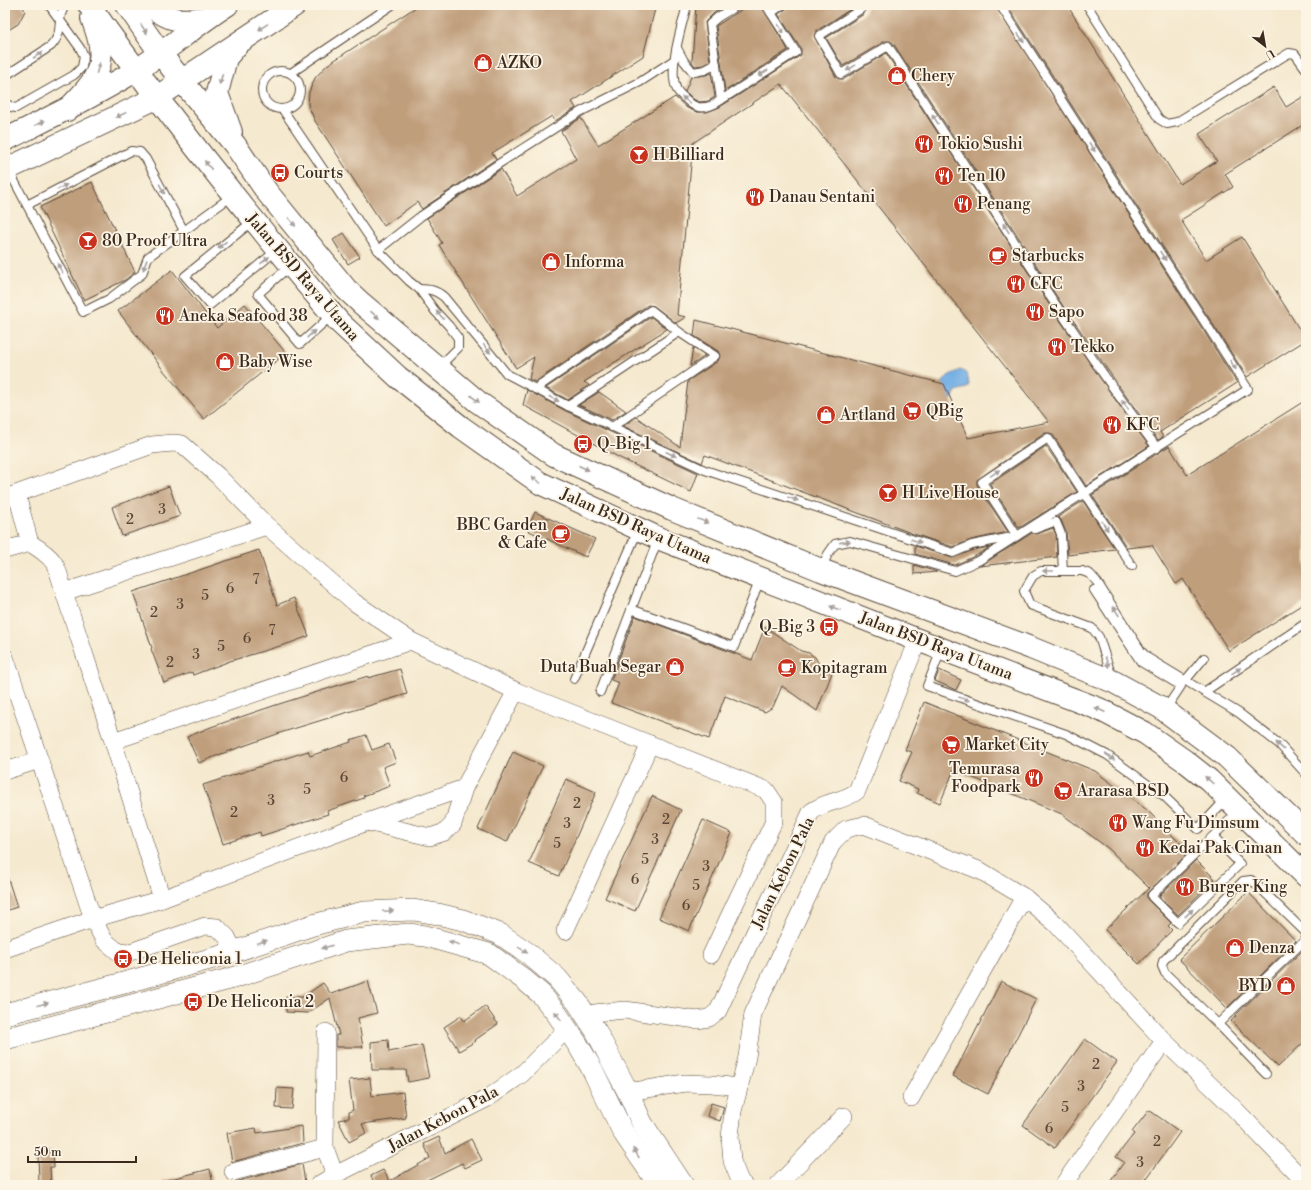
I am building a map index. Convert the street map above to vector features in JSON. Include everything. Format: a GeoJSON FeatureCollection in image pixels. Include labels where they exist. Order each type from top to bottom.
{"type":"FeatureCollection","features":[{"type":"Feature","properties":{"kind":"main road","name":"Jalan BSD Raya Utama"},"geometry":{"type":"LineString","coordinates":[[89,5],[156,98],[232,196],[332,314],[404,381],[461,427],[533,478],[648,534],[760,579],[1099,709],[1145,733],[1209,780],[1306,876]]}},
{"type":"Feature","properties":{"kind":"main road"},"geometry":{"type":"LineString","coordinates":[[67,110],[88,88],[99,69],[101,58],[100,44],[89,5]]}},
{"type":"Feature","properties":{"kind":"main road","name":"Jalan BSD Raya Utama"},"geometry":{"type":"LineString","coordinates":[[127,5],[160,54],[236,144],[267,192],[346,289],[478,402],[554,455],[672,509],[821,570],[1032,648],[1114,682],[1165,711],[1227,757],[1306,834]]}},
{"type":"Feature","properties":{"kind":"main road"},"geometry":{"type":"LineString","coordinates":[[148,5],[169,18],[185,21],[206,18]]}},
{"type":"Feature","properties":{"kind":"main road"},"geometry":{"type":"LineString","coordinates":[[5,140],[67,110],[136,70],[160,54],[206,18],[227,5]]}},
{"type":"Feature","properties":{"kind":"main road"},"geometry":{"type":"LineString","coordinates":[[6,169],[156,98],[295,5]]}},
{"type":"Feature","properties":{"kind":"main road"},"geometry":{"type":"LineString","coordinates":[[236,144],[217,93],[226,58],[237,44]]}},
{"type":"Feature","properties":{"kind":"main road"},"geometry":{"type":"LineString","coordinates":[[1023,679],[1032,648]]}},
{"type":"Feature","properties":{"kind":"street"},"geometry":{"type":"LineString","coordinates":[[162,899],[113,741],[64,592],[58,568],[45,552],[30,543],[11,496],[152,445],[172,443],[182,444],[218,476],[267,526],[354,602],[411,641],[516,691],[766,790],[774,802],[774,821],[711,955]]}},
{"type":"Feature","properties":{"kind":"street"},"geometry":{"type":"LineString","coordinates":[[64,592],[267,526]]}},
{"type":"Feature","properties":{"kind":"street"},"geometry":{"type":"LineString","coordinates":[[5,550],[30,543]]}},
{"type":"Feature","properties":{"kind":"street","name":"Jalan Kebon Pala"},"geometry":{"type":"LineString","coordinates":[[594,1013],[624,1010],[697,1020],[709,1018],[718,1011],[811,812],[821,805],[852,796],[857,791],[918,640]]}},
{"type":"Feature","properties":{"kind":"street"},"geometry":{"type":"LineString","coordinates":[[113,741],[411,641]]}},
{"type":"Feature","properties":{"kind":"street"},"geometry":{"type":"LineString","coordinates":[[5,656],[93,919],[104,940],[117,951],[130,952],[205,926],[217,927],[227,937],[234,951]]}},
{"type":"Feature","properties":{"kind":"street"},"geometry":{"type":"LineString","coordinates":[[367,822],[430,837],[445,832],[453,824],[464,788],[516,691]]}},
{"type":"Feature","properties":{"kind":"street"},"geometry":{"type":"LineString","coordinates":[[566,931],[650,744]]}},
{"type":"Feature","properties":{"kind":"street"},"geometry":{"type":"LineString","coordinates":[[5,771],[40,760]]}},
{"type":"Feature","properties":{"kind":"street"},"geometry":{"type":"LineString","coordinates":[[5,949],[93,919],[162,899],[367,822],[464,788]]}},
{"type":"Feature","properties":{"kind":"street"},"geometry":{"type":"LineString","coordinates":[[744,1185],[740,1182],[732,1161],[730,1137],[733,1111],[747,1057],[753,1014],[833,842],[846,829],[864,825],[981,871],[1024,897],[1055,923],[1164,1041],[1231,1104],[1306,1184]]}},
{"type":"Feature","properties":{"kind":"street"},"geometry":{"type":"LineString","coordinates":[[911,1098],[1024,897]]}},
{"type":"Feature","properties":{"kind":"street"},"geometry":{"type":"LineString","coordinates":[[5,1014],[221,956],[313,925],[364,912],[413,910],[463,920],[500,934],[529,954],[557,978],[577,1002],[596,1031],[628,1092],[642,1123],[684,1185]]}},
{"type":"Feature","properties":{"kind":"street"},"geometry":{"type":"LineString","coordinates":[[5,1039],[233,978],[346,941],[408,934],[425,936],[489,954],[542,994],[578,1045],[589,1063],[623,1132],[659,1185]]}},
{"type":"Feature","properties":{"kind":"street"},"geometry":{"type":"LineString","coordinates":[[489,954],[500,934]]}},
{"type":"Feature","properties":{"kind":"street"},"geometry":{"type":"LineString","coordinates":[[326,1032],[325,1148],[335,1175]]}},
{"type":"Feature","properties":{"kind":"street","name":"Jalan Kebon Pala"},"geometry":{"type":"LineString","coordinates":[[318,1185],[488,1098],[522,1074],[558,1038]]}},
{"type":"Feature","properties":{"kind":"street"},"geometry":{"type":"LineString","coordinates":[[1063,1185],[1164,1041]]}},
{"type":"Feature","properties":{"kind":"street"},"geometry":{"type":"LineString","coordinates":[[628,1092],[685,1083],[739,1087]]}},
{"type":"Feature","properties":{"kind":"street"},"geometry":{"type":"LineString","coordinates":[[778,1185],[844,1116]]}},
{"type":"Feature","properties":{"kind":"street"},"geometry":{"type":"LineString","coordinates":[[233,1172],[325,1148]]}},
{"type":"Feature","properties":{"kind":"lane"},"geometry":{"type":"LineString","coordinates":[[5,102],[11,107],[16,108],[74,75],[82,67],[84,56],[80,48],[48,5]]}},
{"type":"Feature","properties":{"kind":"lane"},"geometry":{"type":"LineString","coordinates":[[5,76],[51,46],[57,40],[60,34],[60,14],[66,5]]}},
{"type":"Feature","properties":{"kind":"lane"},"geometry":{"type":"LineString","coordinates":[[291,73],[392,5]]}},
{"type":"Feature","properties":{"kind":"lane"},"geometry":{"type":"LineString","coordinates":[[687,5],[674,60],[677,90],[694,106],[702,108],[712,106],[796,52],[766,5]]}},
{"type":"Feature","properties":{"kind":"lane"},"geometry":{"type":"LineString","coordinates":[[721,100],[710,24],[718,17],[738,5]]}},
{"type":"Feature","properties":{"kind":"lane"},"geometry":{"type":"LineString","coordinates":[[771,13],[782,5]]}},
{"type":"Feature","properties":{"kind":"lane"},"geometry":{"type":"LineString","coordinates":[[859,5],[861,9],[819,36],[841,74],[888,46],[1052,299],[1122,401],[1157,448]]}},
{"type":"Feature","properties":{"kind":"lane"},"geometry":{"type":"LineString","coordinates":[[821,570],[828,554],[835,544],[850,541],[955,571],[980,560],[1248,389],[1000,5]]}},
{"type":"Feature","properties":{"kind":"lane"},"geometry":{"type":"LineString","coordinates":[[1087,5],[1159,119],[1167,124],[1177,122],[1289,53],[1295,54],[1306,69]]}},
{"type":"Feature","properties":{"kind":"lane"},"geometry":{"type":"LineString","coordinates":[[676,48],[684,62],[694,72],[705,70],[716,64]]}},
{"type":"Feature","properties":{"kind":"lane"},"geometry":{"type":"LineString","coordinates":[[378,250],[421,216],[506,159],[580,112],[640,82],[674,60]]}},
{"type":"Feature","properties":{"kind":"lane"},"geometry":{"type":"LineString","coordinates":[[279,71],[291,73],[299,83],[300,95],[294,105],[283,110],[271,108],[263,98],[262,86],[268,76],[279,71]]}},
{"type":"Feature","properties":{"kind":"lane"},"geometry":{"type":"LineString","coordinates":[[283,110],[378,250],[419,289],[458,338],[458,348],[438,369]]}},
{"type":"Feature","properties":{"kind":"lane"},"geometry":{"type":"LineString","coordinates":[[27,205],[132,151],[140,152],[146,159],[184,231]]}},
{"type":"Feature","properties":{"kind":"lane"},"geometry":{"type":"LineString","coordinates":[[6,169],[27,205],[83,312],[109,299],[142,274],[148,257],[232,196]]}},
{"type":"Feature","properties":{"kind":"lane"},"geometry":{"type":"LineString","coordinates":[[253,221],[185,276],[210,305],[284,258]]}},
{"type":"Feature","properties":{"kind":"lane"},"geometry":{"type":"LineString","coordinates":[[284,258],[258,294],[300,344],[332,314]]}},
{"type":"Feature","properties":{"kind":"lane"},"geometry":{"type":"LineString","coordinates":[[419,289],[430,289],[439,292],[507,374],[568,406],[706,470],[953,553],[972,545],[1017,536],[1056,522],[1061,534],[1063,571]]}},
{"type":"Feature","properties":{"kind":"lane"},"geometry":{"type":"LineString","coordinates":[[535,389],[651,310],[679,332],[715,356],[612,426]]}},
{"type":"Feature","properties":{"kind":"lane"},"geometry":{"type":"LineString","coordinates":[[568,406],[679,332]]}},
{"type":"Feature","properties":{"kind":"lane"},"geometry":{"type":"LineString","coordinates":[[1017,536],[982,482],[1048,438],[1132,566]]}},
{"type":"Feature","properties":{"kind":"lane"},"geometry":{"type":"LineString","coordinates":[[600,692],[631,609],[648,534]]}},
{"type":"Feature","properties":{"kind":"lane"},"geometry":{"type":"LineString","coordinates":[[574,679],[648,534]]}},
{"type":"Feature","properties":{"kind":"lane"},"geometry":{"type":"LineString","coordinates":[[1114,682],[1099,637],[1092,628],[1030,605],[1024,591],[1033,576],[1041,571],[1082,571],[1090,574],[1097,582],[1141,651],[1148,658],[1155,664],[1239,713],[1279,744],[1306,774]]}},
{"type":"Feature","properties":{"kind":"lane"},"geometry":{"type":"LineString","coordinates":[[631,609],[734,647],[760,579]]}},
{"type":"Feature","properties":{"kind":"lane"},"geometry":{"type":"LineString","coordinates":[[1094,590],[1141,662],[1181,686],[1165,711]]}},
{"type":"Feature","properties":{"kind":"lane"},"geometry":{"type":"LineString","coordinates":[[1204,692],[1306,623]]}},
{"type":"Feature","properties":{"kind":"lane"},"geometry":{"type":"LineString","coordinates":[[942,649],[927,686],[1066,734],[1100,751],[1164,796],[1198,829],[1233,804]]}},
{"type":"Feature","properties":{"kind":"lane"},"geometry":{"type":"LineString","coordinates":[[1185,681],[1204,658]]}},
{"type":"Feature","properties":{"kind":"lane"},"geometry":{"type":"LineString","coordinates":[[1213,836],[1240,864],[1178,923],[1152,898],[1152,895],[1213,836],[1233,804]]}},
{"type":"Feature","properties":{"kind":"lane"},"geometry":{"type":"LineString","coordinates":[[1266,1074],[1218,1024],[1165,973],[1162,966],[1163,961],[1243,881],[1251,880],[1256,884],[1306,933]]}},
{"type":"Feature","properties":{"kind":"lane"},"geometry":{"type":"LineString","coordinates":[[1218,1024],[1306,939]]}},
{"type":"Feature","properties":{"kind":"water"},"geometry":{"type":"Polygon","coordinates":[[[960,370],[966,374],[969,385],[967,388],[956,391],[952,399],[947,401],[939,387],[948,376],[960,370]]]}},
{"type":"Feature","properties":{"kind":"building"},"geometry":{"type":"Polygon","coordinates":[[[5,5],[22,5],[25,11],[18,24],[5,32],[5,5]]]}},
{"type":"Feature","properties":{"kind":"building"},"geometry":{"type":"Polygon","coordinates":[[[419,5],[656,5],[643,56],[572,102],[576,108],[555,121],[552,116],[492,153],[496,159],[422,209],[417,202],[384,226],[315,121],[308,105],[309,92],[315,78],[327,65],[419,5]]]}},
{"type":"Feature","properties":{"kind":"building"},"geometry":{"type":"Polygon","coordinates":[[[696,5],[727,5],[714,13],[705,22],[710,61],[703,65],[695,66],[692,62],[696,5]]]}},
{"type":"Feature","properties":{"kind":"building"},"geometry":{"type":"Polygon","coordinates":[[[743,5],[761,5],[788,50],[725,91],[716,26],[741,10],[743,5]]]}},
{"type":"Feature","properties":{"kind":"building"},"geometry":{"type":"Polygon","coordinates":[[[787,5],[854,5],[854,7],[816,31],[814,36],[836,77],[839,79],[844,79],[886,53],[1048,303],[1149,446],[1086,486],[1053,435],[1050,433],[1045,433],[977,480],[977,485],[1008,532],[971,540],[953,547],[911,533],[705,455],[702,463],[623,426],[636,417],[680,447],[688,381],[718,361],[720,356],[718,351],[694,336],[696,320],[944,384],[968,438],[1049,422],[781,84],[693,143],[677,315],[686,317],[676,323],[654,306],[648,305],[535,382],[529,379],[534,357],[516,368],[439,245],[442,243],[427,218],[501,169],[517,196],[576,159],[561,131],[581,118],[598,145],[675,97],[687,108],[697,112],[707,112],[720,107],[801,55],[801,49],[778,14],[786,9],[787,5]]]}},
{"type":"Feature","properties":{"kind":"building"},"geometry":{"type":"Polygon","coordinates":[[[865,5],[995,5],[1237,383],[1160,432],[1163,437],[1158,440],[1057,297],[893,43],[890,41],[885,41],[843,66],[826,38],[864,14],[866,9],[865,5]]]}},
{"type":"Feature","properties":{"kind":"building"},"geometry":{"type":"Polygon","coordinates":[[[1007,5],[1067,5],[1180,184],[1217,161],[1199,134],[1274,87],[1286,107],[1306,95],[1306,123],[1225,174],[1233,187],[1181,220],[1206,260],[1242,237],[1306,340],[1247,377],[1007,5]]]}},
{"type":"Feature","properties":{"kind":"building"},"geometry":{"type":"Polygon","coordinates":[[[711,73],[715,97],[708,101],[699,102],[693,99],[685,91],[691,77],[711,73]]]}},
{"type":"Feature","properties":{"kind":"building","name":"80 Proof Ultra"},"geometry":{"type":"Polygon","coordinates":[[[92,182],[135,272],[125,280],[84,300],[40,207],[92,182]]]}},
{"type":"Feature","properties":{"kind":"building"},"geometry":{"type":"Polygon","coordinates":[[[344,233],[360,257],[348,264],[333,240],[344,233]]]}},
{"type":"Feature","properties":{"kind":"building"},"geometry":{"type":"Polygon","coordinates":[[[172,270],[217,328],[245,304],[286,353],[204,419],[164,371],[118,311],[172,270]]]}},
{"type":"Feature","properties":{"kind":"building"},"geometry":{"type":"Polygon","coordinates":[[[651,317],[667,329],[584,382],[589,385],[568,400],[546,388],[651,317]]]}},
{"type":"Feature","properties":{"kind":"building"},"geometry":{"type":"Polygon","coordinates":[[[693,348],[705,356],[690,366],[693,348]]]}},
{"type":"Feature","properties":{"kind":"building"},"geometry":{"type":"Polygon","coordinates":[[[527,390],[566,411],[698,473],[691,492],[620,458],[523,405],[527,390]]]}},
{"type":"Feature","properties":{"kind":"building"},"geometry":{"type":"Polygon","coordinates":[[[599,392],[626,411],[612,420],[579,405],[599,392]]]}},
{"type":"Feature","properties":{"kind":"building"},"geometry":{"type":"Polygon","coordinates":[[[1306,400],[1306,602],[1229,651],[1183,579],[1176,584],[1152,545],[1127,548],[1092,495],[1169,446],[1187,475],[1306,400]]]}},
{"type":"Feature","properties":{"kind":"building"},"geometry":{"type":"Polygon","coordinates":[[[1046,446],[1077,492],[1019,528],[990,484],[1046,446]]]}},
{"type":"Feature","properties":{"kind":"building"},"geometry":{"type":"Polygon","coordinates":[[[169,486],[180,516],[122,536],[112,507],[169,486]]]}},
{"type":"Feature","properties":{"kind":"building"},"geometry":{"type":"Polygon","coordinates":[[[1083,501],[1115,549],[1068,555],[1066,532],[1061,520],[1058,517],[1083,501]]]}},
{"type":"Feature","properties":{"kind":"building","name":"BBC Garden & Cafe"},"geometry":{"type":"Polygon","coordinates":[[[535,512],[595,539],[586,557],[527,530],[535,512]]]}},
{"type":"Feature","properties":{"kind":"building"},"geometry":{"type":"Polygon","coordinates":[[[1053,528],[1056,535],[1057,557],[980,566],[1032,533],[1037,534],[1053,528]]]}},
{"type":"Feature","properties":{"kind":"building"},"geometry":{"type":"Polygon","coordinates":[[[915,546],[952,558],[974,550],[990,547],[955,565],[915,554],[915,546]]]}},
{"type":"Feature","properties":{"kind":"building"},"geometry":{"type":"Polygon","coordinates":[[[259,550],[277,605],[294,598],[309,636],[230,661],[193,675],[192,672],[164,683],[151,649],[152,648],[133,592],[259,550]]]}},
{"type":"Feature","properties":{"kind":"building"},"geometry":{"type":"Polygon","coordinates":[[[914,565],[937,572],[914,574],[914,565]]]}},
{"type":"Feature","properties":{"kind":"building","name":"Duta Buah Segar"},"geometry":{"type":"Polygon","coordinates":[[[635,616],[752,660],[765,627],[801,651],[809,653],[815,657],[819,664],[832,673],[817,711],[782,686],[773,707],[765,712],[725,696],[709,739],[611,703],[619,683],[611,680],[635,616]]]}},
{"type":"Feature","properties":{"kind":"building"},"geometry":{"type":"Polygon","coordinates":[[[400,669],[407,694],[283,732],[199,763],[187,737],[211,727],[276,705],[368,676],[368,678],[400,669]]]}},
{"type":"Feature","properties":{"kind":"building"},"geometry":{"type":"Polygon","coordinates":[[[939,670],[961,680],[956,690],[935,681],[939,670]]]}},
{"type":"Feature","properties":{"kind":"building","name":"Ararasa BSD"},"geometry":{"type":"Polygon","coordinates":[[[924,702],[1095,771],[1147,810],[1189,852],[1147,893],[1147,899],[1171,923],[1168,926],[1172,930],[1139,964],[1105,930],[1149,888],[1109,849],[1062,814],[954,770],[940,803],[917,793],[918,789],[899,781],[912,752],[905,750],[924,702]]]}},
{"type":"Feature","properties":{"kind":"building"},"geometry":{"type":"Polygon","coordinates":[[[366,735],[372,750],[389,744],[396,762],[383,767],[390,786],[363,796],[364,798],[327,811],[328,814],[261,836],[260,832],[223,844],[203,785],[308,751],[310,756],[351,742],[350,740],[366,735]]]}},
{"type":"Feature","properties":{"kind":"building"},"geometry":{"type":"Polygon","coordinates":[[[513,752],[543,766],[507,842],[478,829],[513,752]]]}},
{"type":"Feature","properties":{"kind":"building"},"geometry":{"type":"Polygon","coordinates":[[[566,779],[596,792],[559,876],[529,863],[566,779]]]}},
{"type":"Feature","properties":{"kind":"building"},"geometry":{"type":"Polygon","coordinates":[[[652,796],[681,810],[635,911],[605,898],[652,796]]]}},
{"type":"Feature","properties":{"kind":"building"},"geometry":{"type":"Polygon","coordinates":[[[703,820],[732,833],[689,931],[659,918],[703,820]]]}},
{"type":"Feature","properties":{"kind":"building"},"geometry":{"type":"Polygon","coordinates":[[[1196,860],[1215,879],[1178,915],[1159,896],[1196,860]]]}},
{"type":"Feature","properties":{"kind":"building"},"geometry":{"type":"Polygon","coordinates":[[[7,876],[17,907],[5,911],[5,877],[7,876]]]}},
{"type":"Feature","properties":{"kind":"building","name":"Denza"},"geometry":{"type":"Polygon","coordinates":[[[1248,892],[1296,941],[1227,1008],[1179,959],[1248,892]]]}},
{"type":"Feature","properties":{"kind":"building","name":"BYD"},"geometry":{"type":"Polygon","coordinates":[[[1304,949],[1306,951],[1306,1040],[1278,1067],[1231,1021],[1304,949]]]}},
{"type":"Feature","properties":{"kind":"building"},"geometry":{"type":"Polygon","coordinates":[[[368,981],[377,1013],[358,1018],[363,1047],[336,1047],[336,1035],[339,1035],[330,998],[308,1013],[286,1012],[286,997],[303,997],[323,983],[331,994],[368,981]]]}},
{"type":"Feature","properties":{"kind":"building"},"geometry":{"type":"Polygon","coordinates":[[[1001,981],[1036,999],[988,1094],[953,1076],[1001,981]]]}},
{"type":"Feature","properties":{"kind":"building"},"geometry":{"type":"Polygon","coordinates":[[[485,1006],[498,1024],[475,1040],[476,1041],[459,1051],[444,1027],[461,1016],[464,1021],[485,1006]]]}},
{"type":"Feature","properties":{"kind":"building"},"geometry":{"type":"Polygon","coordinates":[[[1085,1039],[1117,1062],[1055,1148],[1023,1125],[1085,1039]]]}},
{"type":"Feature","properties":{"kind":"building"},"geometry":{"type":"Polygon","coordinates":[[[388,1040],[389,1052],[422,1045],[429,1078],[408,1082],[406,1070],[372,1070],[371,1042],[388,1040]]]}},
{"type":"Feature","properties":{"kind":"building"},"geometry":{"type":"Polygon","coordinates":[[[370,1078],[372,1096],[403,1092],[406,1118],[362,1124],[366,1133],[349,1142],[338,1120],[349,1118],[349,1112],[353,1110],[349,1080],[370,1078]]]}},
{"type":"Feature","properties":{"kind":"building"},"geometry":{"type":"Polygon","coordinates":[[[277,1088],[294,1089],[292,1109],[276,1108],[277,1088]]]}},
{"type":"Feature","properties":{"kind":"building"},"geometry":{"type":"Polygon","coordinates":[[[711,1103],[724,1107],[720,1121],[707,1116],[711,1103]]]}},
{"type":"Feature","properties":{"kind":"building"},"geometry":{"type":"Polygon","coordinates":[[[1149,1110],[1180,1132],[1142,1185],[1108,1185],[1124,1162],[1116,1157],[1134,1134],[1132,1132],[1149,1110]]]}},
{"type":"Feature","properties":{"kind":"building"},"geometry":{"type":"Polygon","coordinates":[[[302,1126],[303,1143],[232,1162],[227,1133],[256,1128],[257,1133],[302,1126]]]}},
{"type":"Feature","properties":{"kind":"building"},"geometry":{"type":"Polygon","coordinates":[[[439,1137],[445,1153],[471,1139],[482,1160],[465,1168],[462,1163],[425,1181],[427,1185],[375,1185],[371,1176],[383,1170],[390,1181],[430,1158],[424,1144],[439,1137]]]}},
{"type":"Feature","properties":{"kind":"building"},"geometry":{"type":"Polygon","coordinates":[[[53,1151],[54,1167],[50,1167],[51,1185],[39,1185],[38,1152],[53,1151]]]}},
{"type":"Feature","properties":{"kind":"building"},"geometry":{"type":"Polygon","coordinates":[[[302,1164],[305,1182],[288,1185],[235,1185],[235,1182],[302,1164]]]}},
{"type":"Feature","properties":{"kind":"building"},"geometry":{"type":"Polygon","coordinates":[[[210,1169],[213,1185],[164,1185],[163,1181],[210,1169]]]}},
{"type":"Feature","properties":{"kind":"place","name":"AZKO"},"geometry":{"type":"Point","coordinates":[483,63]}},
{"type":"Feature","properties":{"kind":"place","name":"Chery"},"geometry":{"type":"Point","coordinates":[897,76]}},
{"type":"Feature","properties":{"kind":"place","name":"Tokio Sushi"},"geometry":{"type":"Point","coordinates":[924,144]}},
{"type":"Feature","properties":{"kind":"place","name":"H Billiard"},"geometry":{"type":"Point","coordinates":[639,155]}},
{"type":"Feature","properties":{"kind":"place","name":"Courts"},"geometry":{"type":"Point","coordinates":[280,173]}},
{"type":"Feature","properties":{"kind":"place","name":"Ten 10"},"geometry":{"type":"Point","coordinates":[944,176]}},
{"type":"Feature","properties":{"kind":"place","name":"Danau Sentani"},"geometry":{"type":"Point","coordinates":[755,197]}},
{"type":"Feature","properties":{"kind":"place","name":"Penang"},"geometry":{"type":"Point","coordinates":[963,204]}},
{"type":"Feature","properties":{"kind":"place","name":"80 Proof Ultra"},"geometry":{"type":"Point","coordinates":[88,241]}},
{"type":"Feature","properties":{"kind":"place","name":"Starbucks"},"geometry":{"type":"Point","coordinates":[998,256]}},
{"type":"Feature","properties":{"kind":"place","name":"Informa"},"geometry":{"type":"Point","coordinates":[551,262]}},
{"type":"Feature","properties":{"kind":"place","name":"CFC"},"geometry":{"type":"Point","coordinates":[1016,284]}},
{"type":"Feature","properties":{"kind":"place","name":"Sapo"},"geometry":{"type":"Point","coordinates":[1035,312]}},
{"type":"Feature","properties":{"kind":"place","name":"Aneka Seafood 38"},"geometry":{"type":"Point","coordinates":[165,316]}},
{"type":"Feature","properties":{"kind":"place","name":"Tekko"},"geometry":{"type":"Point","coordinates":[1057,347]}},
{"type":"Feature","properties":{"kind":"place","name":"Baby Wise"},"geometry":{"type":"Point","coordinates":[225,362]}},
{"type":"Feature","properties":{"kind":"place","name":"QBig"},"geometry":{"type":"Point","coordinates":[912,411]}},
{"type":"Feature","properties":{"kind":"place","name":"Artland"},"geometry":{"type":"Point","coordinates":[826,415]}},
{"type":"Feature","properties":{"kind":"place","name":"KFC"},"geometry":{"type":"Point","coordinates":[1112,425]}},
{"type":"Feature","properties":{"kind":"place","name":"Q-Big 1"},"geometry":{"type":"Point","coordinates":[583,444]}},
{"type":"Feature","properties":{"kind":"place","name":"H Live House"},"geometry":{"type":"Point","coordinates":[888,493]}},
{"type":"Feature","properties":{"kind":"place","name":"BBC Garden & Cafe"},"geometry":{"type":"Point","coordinates":[561,534]}},
{"type":"Feature","properties":{"kind":"place","name":"Q-Big 3"},"geometry":{"type":"Point","coordinates":[829,627]}},
{"type":"Feature","properties":{"kind":"place","name":"Duta Buah Segar"},"geometry":{"type":"Point","coordinates":[675,667]}},
{"type":"Feature","properties":{"kind":"place","name":"Kopitagram"},"geometry":{"type":"Point","coordinates":[787,668]}},
{"type":"Feature","properties":{"kind":"place","name":"Market City"},"geometry":{"type":"Point","coordinates":[951,745]}},
{"type":"Feature","properties":{"kind":"place","name":"Temurasa Foodpark"},"geometry":{"type":"Point","coordinates":[1034,778]}},
{"type":"Feature","properties":{"kind":"place","name":"Ararasa BSD"},"geometry":{"type":"Point","coordinates":[1063,791]}},
{"type":"Feature","properties":{"kind":"place","name":"Wang Fu Dimsum"},"geometry":{"type":"Point","coordinates":[1118,823]}},
{"type":"Feature","properties":{"kind":"place","name":"Kedai Pak Ciman"},"geometry":{"type":"Point","coordinates":[1145,848]}},
{"type":"Feature","properties":{"kind":"place","name":"Burger King"},"geometry":{"type":"Point","coordinates":[1185,887]}},
{"type":"Feature","properties":{"kind":"place","name":"Denza"},"geometry":{"type":"Point","coordinates":[1235,948]}},
{"type":"Feature","properties":{"kind":"place","name":"De Heliconia 1"},"geometry":{"type":"Point","coordinates":[123,959]}},
{"type":"Feature","properties":{"kind":"place","name":"BYD"},"geometry":{"type":"Point","coordinates":[1286,986]}},
{"type":"Feature","properties":{"kind":"place","name":"De Heliconia 2"},"geometry":{"type":"Point","coordinates":[193,1002]}}]}
